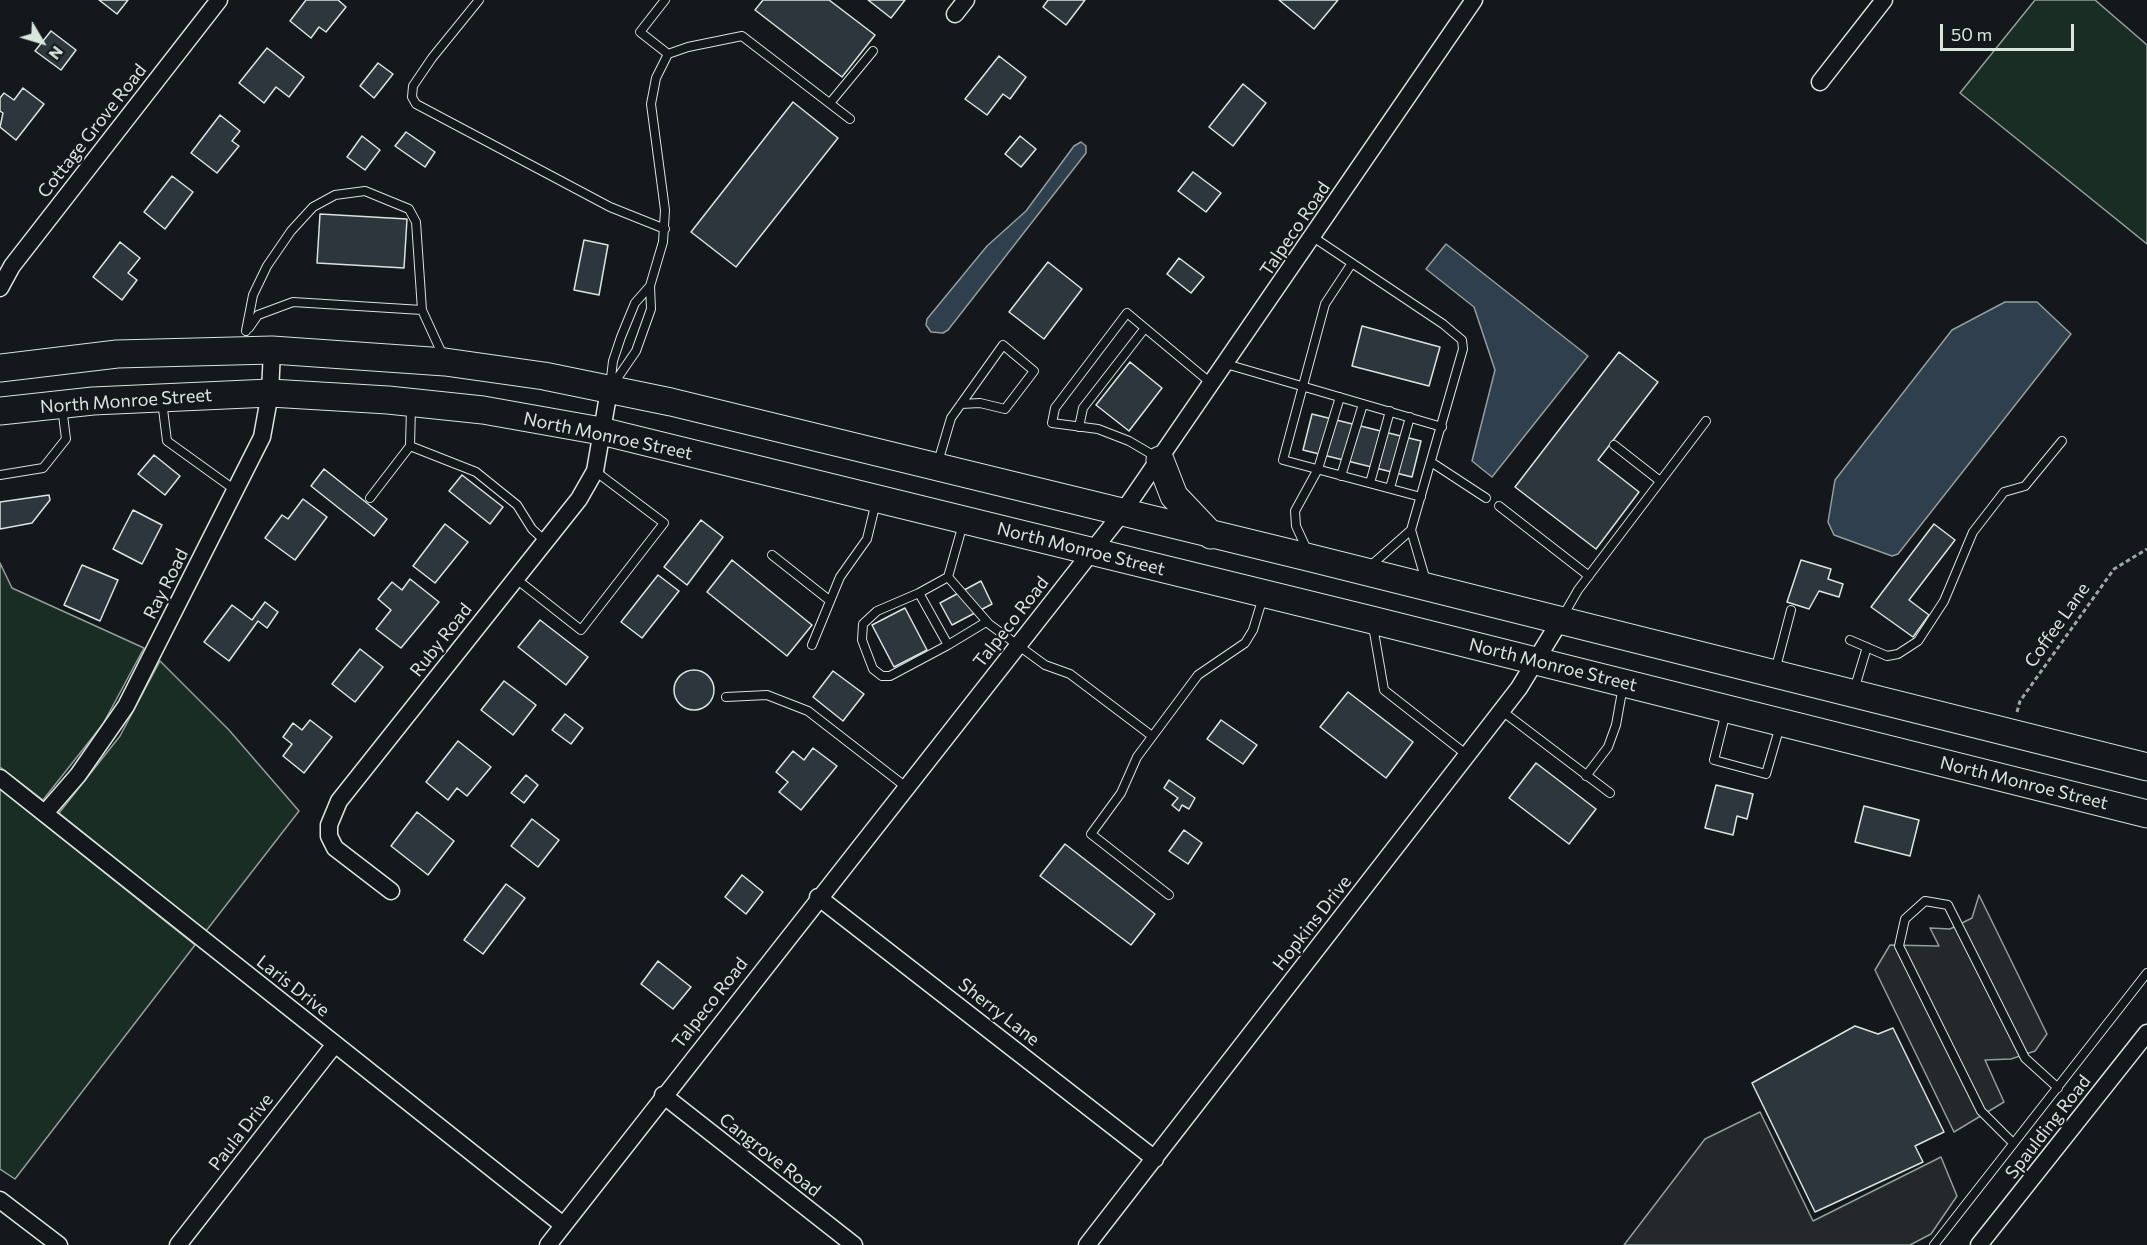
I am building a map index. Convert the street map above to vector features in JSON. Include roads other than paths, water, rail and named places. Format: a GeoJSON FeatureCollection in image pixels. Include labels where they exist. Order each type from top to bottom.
{"type":"FeatureCollection","features":[{"type":"Feature","properties":{"kind":"highway"},"geometry":{"type":"LineString","coordinates":[[0,368],[245,341],[272,350],[445,362],[609,390],[1311,558],[2147,767]]}},
{"type":"Feature","properties":{"kind":"highway","name":"North Monroe Street"},"geometry":{"type":"LineString","coordinates":[[0,411],[62,404],[270,393],[411,402],[483,410],[601,431],[1372,620],[2147,814]]}},
{"type":"Feature","properties":{"kind":"highway"},"geometry":{"type":"LineString","coordinates":[[1160,460],[1174,496],[1212,536]]}},
{"type":"Feature","properties":{"kind":"highway"},"geometry":{"type":"LineString","coordinates":[[1736,711],[1765,672]]}},
{"type":"Feature","properties":{"kind":"street","name":"Cottage Grove Road"},"geometry":{"type":"LineString","coordinates":[[0,288],[12,266],[219,0]]}},
{"type":"Feature","properties":{"kind":"street"},"geometry":{"type":"LineString","coordinates":[[955,14],[966,0]]}},
{"type":"Feature","properties":{"kind":"street","name":"Talpeco Road"},"geometry":{"type":"LineString","coordinates":[[548,1245],[663,1095],[1122,513],[1474,0]]}},
{"type":"Feature","properties":{"kind":"street"},"geometry":{"type":"LineString","coordinates":[[1820,82],[1884,0]]}},
{"type":"Feature","properties":{"kind":"street","name":"Ray Road"},"geometry":{"type":"LineString","coordinates":[[45,813],[78,775],[126,705],[262,436],[270,393],[272,350]]}},
{"type":"Feature","properties":{"kind":"street","name":"Ruby Road"},"geometry":{"type":"LineString","coordinates":[[391,891],[335,848],[329,836],[329,825],[339,801],[579,499],[595,471],[609,390]]}},
{"type":"Feature","properties":{"kind":"street","name":"Hopkins Drive"},"geometry":{"type":"LineString","coordinates":[[1087,1245],[1502,711],[1560,621]]}},
{"type":"Feature","properties":{"kind":"street","name":"Laris Drive"},"geometry":{"type":"LineString","coordinates":[[0,778],[563,1225]]}},
{"type":"Feature","properties":{"kind":"street","name":"Sherry Lane"},"geometry":{"type":"LineString","coordinates":[[819,897],[1155,1159]]}},
{"type":"Feature","properties":{"kind":"street","name":"Spaulding Road"},"geometry":{"type":"LineString","coordinates":[[1979,1245],[2147,1033]]}},
{"type":"Feature","properties":{"kind":"street","name":"Paula Drive"},"geometry":{"type":"LineString","coordinates":[[178,1245],[335,1044]]}},
{"type":"Feature","properties":{"kind":"street","name":"Cangrove Road"},"geometry":{"type":"LineString","coordinates":[[663,1095],[854,1245]]}},
{"type":"Feature","properties":{"kind":"street"},"geometry":{"type":"LineString","coordinates":[[0,1200],[59,1245]]}},
{"type":"Feature","properties":{"kind":"lane"},"geometry":{"type":"LineString","coordinates":[[479,0],[432,58],[413,87],[412,97],[416,104],[610,207],[665,229]]}},
{"type":"Feature","properties":{"kind":"lane"},"geometry":{"type":"LineString","coordinates":[[665,0],[640,32],[668,54]]}},
{"type":"Feature","properties":{"kind":"lane"},"geometry":{"type":"LineString","coordinates":[[609,390],[613,361],[621,337],[635,303],[650,285],[662,252],[665,229],[651,104],[656,78],[668,54],[688,47],[742,36],[850,119]]}},
{"type":"Feature","properties":{"kind":"lane"},"geometry":{"type":"LineString","coordinates":[[830,103],[873,51]]}},
{"type":"Feature","properties":{"kind":"lane"},"geometry":{"type":"LineString","coordinates":[[245,341],[253,295],[267,266],[291,231],[314,207],[335,195],[364,191],[409,209],[416,222],[422,310],[445,362]]}},
{"type":"Feature","properties":{"kind":"lane"},"geometry":{"type":"LineString","coordinates":[[1312,237],[1443,324],[1462,340],[1463,349],[1411,530],[1363,572]]}},
{"type":"Feature","properties":{"kind":"lane"},"geometry":{"type":"LineString","coordinates":[[1352,263],[1325,304],[1283,460],[1421,497]]}},
{"type":"Feature","properties":{"kind":"lane"},"geometry":{"type":"LineString","coordinates":[[609,390],[636,351],[651,309],[650,285]]}},
{"type":"Feature","properties":{"kind":"lane"},"geometry":{"type":"LineString","coordinates":[[245,341],[258,315],[293,302],[422,310]]}},
{"type":"Feature","properties":{"kind":"lane"},"geometry":{"type":"LineString","coordinates":[[1160,460],[1129,441],[1098,429],[1052,423],[1055,408],[1127,313],[1212,385]]}},
{"type":"Feature","properties":{"kind":"lane"},"geometry":{"type":"LineString","coordinates":[[1079,427],[1083,408],[1145,328]]}},
{"type":"Feature","properties":{"kind":"lane"},"geometry":{"type":"LineString","coordinates":[[937,468],[951,418],[1003,345],[1034,371],[1005,410],[980,403],[961,404]]}},
{"type":"Feature","properties":{"kind":"lane"},"geometry":{"type":"LineString","coordinates":[[1226,364],[1442,427]]}},
{"type":"Feature","properties":{"kind":"lane"},"geometry":{"type":"LineString","coordinates":[[1311,558],[1296,526],[1295,511],[1318,470],[1340,397]]}},
{"type":"Feature","properties":{"kind":"lane"},"geometry":{"type":"LineString","coordinates":[[161,398],[167,441],[235,490]]}},
{"type":"Feature","properties":{"kind":"lane"},"geometry":{"type":"LineString","coordinates":[[370,498],[410,446],[411,402]]}},
{"type":"Feature","properties":{"kind":"lane"},"geometry":{"type":"LineString","coordinates":[[0,475],[43,468],[66,439],[62,404]]}},
{"type":"Feature","properties":{"kind":"lane"},"geometry":{"type":"LineString","coordinates":[[1341,476],[1363,404]]}},
{"type":"Feature","properties":{"kind":"lane"},"geometry":{"type":"LineString","coordinates":[[1370,483],[1390,411]]}},
{"type":"Feature","properties":{"kind":"lane"},"geometry":{"type":"LineString","coordinates":[[1390,488],[1410,417]]}},
{"type":"Feature","properties":{"kind":"lane"},"geometry":{"type":"LineString","coordinates":[[1560,621],[1589,576],[1706,421]]}},
{"type":"Feature","properties":{"kind":"lane"},"geometry":{"type":"LineString","coordinates":[[1850,640],[1887,656],[1898,654],[1918,641],[1944,601],[1974,532],[2004,492],[2025,486],[2062,441]]}},
{"type":"Feature","properties":{"kind":"lane"},"geometry":{"type":"LineString","coordinates":[[1614,445],[1660,481]]}},
{"type":"Feature","properties":{"kind":"lane"},"geometry":{"type":"LineString","coordinates":[[410,446],[476,472],[517,505],[532,529],[545,541]]}},
{"type":"Feature","properties":{"kind":"lane"},"geometry":{"type":"LineString","coordinates":[[1431,462],[1486,498]]}},
{"type":"Feature","properties":{"kind":"lane"},"geometry":{"type":"LineString","coordinates":[[515,578],[581,630],[664,523],[595,471]]}},
{"type":"Feature","properties":{"kind":"lane"},"geometry":{"type":"LineString","coordinates":[[812,645],[840,577],[867,538],[876,499]]}},
{"type":"Feature","properties":{"kind":"lane"},"geometry":{"type":"LineString","coordinates":[[1499,506],[1589,576]]}},
{"type":"Feature","properties":{"kind":"lane"},"geometry":{"type":"LineString","coordinates":[[963,521],[948,577],[919,593],[877,611],[863,624],[862,640],[873,669],[882,676],[890,676],[986,622]]}},
{"type":"Feature","properties":{"kind":"lane"},"geometry":{"type":"LineString","coordinates":[[1411,530],[1429,588]]}},
{"type":"Feature","properties":{"kind":"lane"},"geometry":{"type":"LineString","coordinates":[[772,555],[829,600]]}},
{"type":"Feature","properties":{"kind":"lane"},"geometry":{"type":"LineString","coordinates":[[948,577],[986,622],[1045,665],[1070,675],[1152,736]]}},
{"type":"Feature","properties":{"kind":"lane"},"geometry":{"type":"LineString","coordinates":[[919,593],[948,645]]}},
{"type":"Feature","properties":{"kind":"lane"},"geometry":{"type":"LineString","coordinates":[[1169,896],[1091,834],[1121,794],[1137,757],[1198,675],[1245,643],[1253,630],[1264,594]]}},
{"type":"Feature","properties":{"kind":"lane"},"geometry":{"type":"LineString","coordinates":[[1765,672],[1791,610]]}},
{"type":"Feature","properties":{"kind":"lane"},"geometry":{"type":"LineString","coordinates":[[1372,620],[1384,690],[1467,755]]}},
{"type":"Feature","properties":{"kind":"lane"},"geometry":{"type":"LineString","coordinates":[[1853,694],[1867,647]]}},
{"type":"Feature","properties":{"kind":"lane"},"geometry":{"type":"LineString","coordinates":[[1586,776],[1612,739],[1623,683]]}},
{"type":"Feature","properties":{"kind":"lane"},"geometry":{"type":"LineString","coordinates":[[726,697],[767,695],[808,711],[906,787]]}},
{"type":"Feature","properties":{"kind":"lane"},"geometry":{"type":"LineString","coordinates":[[1502,711],[1610,794]]}},
{"type":"Feature","properties":{"kind":"lane"},"geometry":{"type":"LineString","coordinates":[[1736,711],[1714,760],[1767,774],[1781,723]]}},
{"type":"Feature","properties":{"kind":"lane"},"geometry":{"type":"LineString","coordinates":[[2013,1143],[1981,1111],[1899,946],[1905,919],[1925,901],[1948,905],[2025,1059],[2058,1088]]}},
{"type":"Feature","properties":{"kind":"lane"},"geometry":{"type":"LineString","coordinates":[[1934,1245],[2147,974]]}},
{"type":"Feature","properties":{"kind":"water"},"geometry":{"type":"Polygon","coordinates":[[[1081,142],[1086,146],[1086,153],[948,330],[943,333],[931,332],[926,325],[927,319],[987,246],[1026,211],[1074,146],[1081,142]]]}},
{"type":"Feature","properties":{"kind":"water"},"geometry":{"type":"Polygon","coordinates":[[[1446,244],[1588,356],[1492,477],[1472,461],[1495,370],[1474,307],[1426,269],[1446,244]]]}},
{"type":"Feature","properties":{"kind":"water"},"geometry":{"type":"Polygon","coordinates":[[[2005,302],[2037,302],[2071,334],[1898,554],[1892,556],[1834,535],[1828,522],[1835,480],[1952,330],[2005,302]]]}}]}
